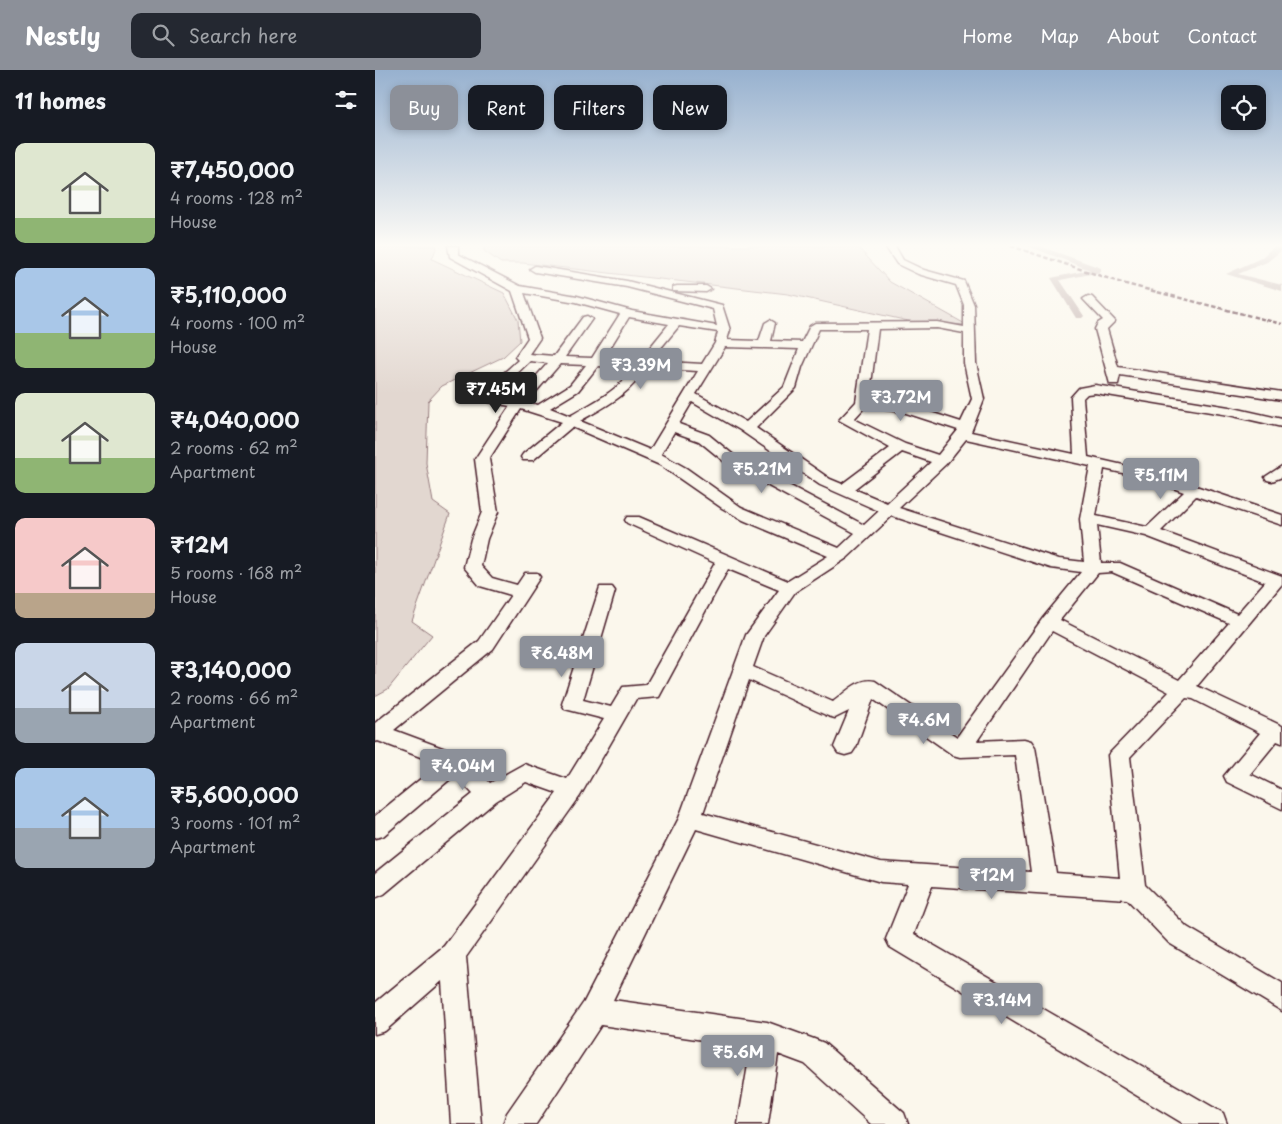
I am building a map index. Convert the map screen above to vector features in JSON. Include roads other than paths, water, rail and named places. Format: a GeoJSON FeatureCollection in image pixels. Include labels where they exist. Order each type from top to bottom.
{"type":"FeatureCollection","features":[{"type":"Feature","properties":{"kind":"street"},"geometry":{"type":"LineString","coordinates":[[519,295],[534,338],[521,357],[706,368]]}},
{"type":"Feature","properties":{"kind":"street"},"geometry":{"type":"LineString","coordinates":[[552,295],[577,299],[626,313],[676,322],[722,336],[764,344],[806,346]]}},
{"type":"Feature","properties":{"kind":"street"},"geometry":{"type":"LineString","coordinates":[[653,456],[690,396],[722,336],[718,307],[676,295]]}},
{"type":"Feature","properties":{"kind":"street"},"geometry":{"type":"LineString","coordinates":[[519,1124],[594,1011],[690,818],[755,635],[789,588],[841,555],[941,461],[964,431],[979,399],[970,362],[969,305],[965,295]]}},
{"type":"Feature","properties":{"kind":"street"},"geometry":{"type":"LineString","coordinates":[[1088,299],[1110,321],[1102,325],[1101,329],[1113,370],[1113,391]]}},
{"type":"Feature","properties":{"kind":"street"},"geometry":{"type":"LineString","coordinates":[[542,408],[574,388],[596,361],[626,313]]}},
{"type":"Feature","properties":{"kind":"street"},"geometry":{"type":"LineString","coordinates":[[376,733],[486,645],[531,577],[486,582],[472,567],[479,539],[491,512],[482,459],[519,404],[557,360],[587,319]]}},
{"type":"Feature","properties":{"kind":"street"},"geometry":{"type":"LineString","coordinates":[[528,457],[572,420],[630,383],[643,363],[676,322]]}},
{"type":"Feature","properties":{"kind":"street"},"geometry":{"type":"LineString","coordinates":[[764,344],[769,323]]}},
{"type":"Feature","properties":{"kind":"street"},"geometry":{"type":"LineString","coordinates":[[748,428],[791,388],[796,367],[815,326],[937,325],[970,331]]}},
{"type":"Feature","properties":{"kind":"street"},"geometry":{"type":"LineString","coordinates":[[873,326],[862,403],[846,420],[900,447],[941,461]]}},
{"type":"Feature","properties":{"kind":"street"},"geometry":{"type":"LineString","coordinates":[[527,358],[487,394],[494,399],[542,408],[572,420],[611,440],[653,456],[673,466],[734,509],[773,528],[841,555]]}},
{"type":"Feature","properties":{"kind":"street"},"geometry":{"type":"LineString","coordinates":[[1113,370],[1282,396]]}},
{"type":"Feature","properties":{"kind":"street"},"geometry":{"type":"LineString","coordinates":[[1081,459],[1077,397],[1083,391],[1095,389],[1113,391],[1229,411],[1282,423]]}},
{"type":"Feature","properties":{"kind":"street"},"geometry":{"type":"LineString","coordinates":[[690,396],[748,428],[825,482],[889,510],[1057,564],[1093,568],[1114,567],[1239,621]]}},
{"type":"Feature","properties":{"kind":"street"},"geometry":{"type":"LineString","coordinates":[[862,403],[905,408],[964,431],[1149,475],[1282,520]]}},
{"type":"Feature","properties":{"kind":"street"},"geometry":{"type":"LineString","coordinates":[[672,426],[704,438],[731,460],[866,532]]}},
{"type":"Feature","properties":{"kind":"street"},"geometry":{"type":"LineString","coordinates":[[844,490],[900,447]]}},
{"type":"Feature","properties":{"kind":"street"},"geometry":{"type":"LineString","coordinates":[[961,749],[1049,622],[1093,568],[1088,519],[1098,463]]}},
{"type":"Feature","properties":{"kind":"street"},"geometry":{"type":"LineString","coordinates":[[1150,532],[1194,490]]}},
{"type":"Feature","properties":{"kind":"street"},"geometry":{"type":"LineString","coordinates":[[1088,519],[1150,532],[1279,581],[1239,621],[1182,690],[1119,755],[1133,889],[1178,935],[1282,998]]}},
{"type":"Feature","properties":{"kind":"street"},"geometry":{"type":"LineString","coordinates":[[633,520],[789,588]]}},
{"type":"Feature","properties":{"kind":"street"},"geometry":{"type":"LineString","coordinates":[[375,1021],[453,954],[571,790],[630,692],[652,692],[724,561]]}},
{"type":"Feature","properties":{"kind":"street"},"geometry":{"type":"LineString","coordinates":[[606,591],[572,704],[616,715]]}},
{"type":"Feature","properties":{"kind":"street"},"geometry":{"type":"LineString","coordinates":[[1049,622],[1182,690],[1198,693],[1277,733],[1235,776],[1282,800]]}},
{"type":"Feature","properties":{"kind":"street"},"geometry":{"type":"LineString","coordinates":[[744,670],[835,711],[868,686]]}},
{"type":"Feature","properties":{"kind":"street"},"geometry":{"type":"LineString","coordinates":[[868,686],[961,749],[1023,747],[1045,884]]}},
{"type":"Feature","properties":{"kind":"street"},"geometry":{"type":"LineString","coordinates":[[845,747],[868,686]]}},
{"type":"Feature","properties":{"kind":"street"},"geometry":{"type":"LineString","coordinates":[[376,733],[457,762],[488,795]]}},
{"type":"Feature","properties":{"kind":"street"},"geometry":{"type":"LineString","coordinates":[[375,830],[457,762]]}},
{"type":"Feature","properties":{"kind":"street"},"geometry":{"type":"LineString","coordinates":[[375,887],[488,795],[524,772],[571,790]]}},
{"type":"Feature","properties":{"kind":"street"},"geometry":{"type":"LineString","coordinates":[[690,818],[881,872],[1133,889]]}},
{"type":"Feature","properties":{"kind":"street"},"geometry":{"type":"LineString","coordinates":[[924,875],[899,939],[1212,1124]]}},
{"type":"Feature","properties":{"kind":"street"},"geometry":{"type":"LineString","coordinates":[[453,954],[465,1124]]}},
{"type":"Feature","properties":{"kind":"street"},"geometry":{"type":"LineString","coordinates":[[594,1011],[767,1036],[813,1053],[893,1124]]}},
{"type":"Feature","properties":{"kind":"street"},"geometry":{"type":"LineString","coordinates":[[753,1124],[767,1036]]}},
{"type":"Feature","properties":{"kind":"waterway"},"geometry":{"type":"LineString","coordinates":[[1066,295],[1079,316]]}},
{"type":"Feature","properties":{"kind":"railway"},"geometry":{"type":"LineString","coordinates":[[1170,295],[1282,324]]}}]}
